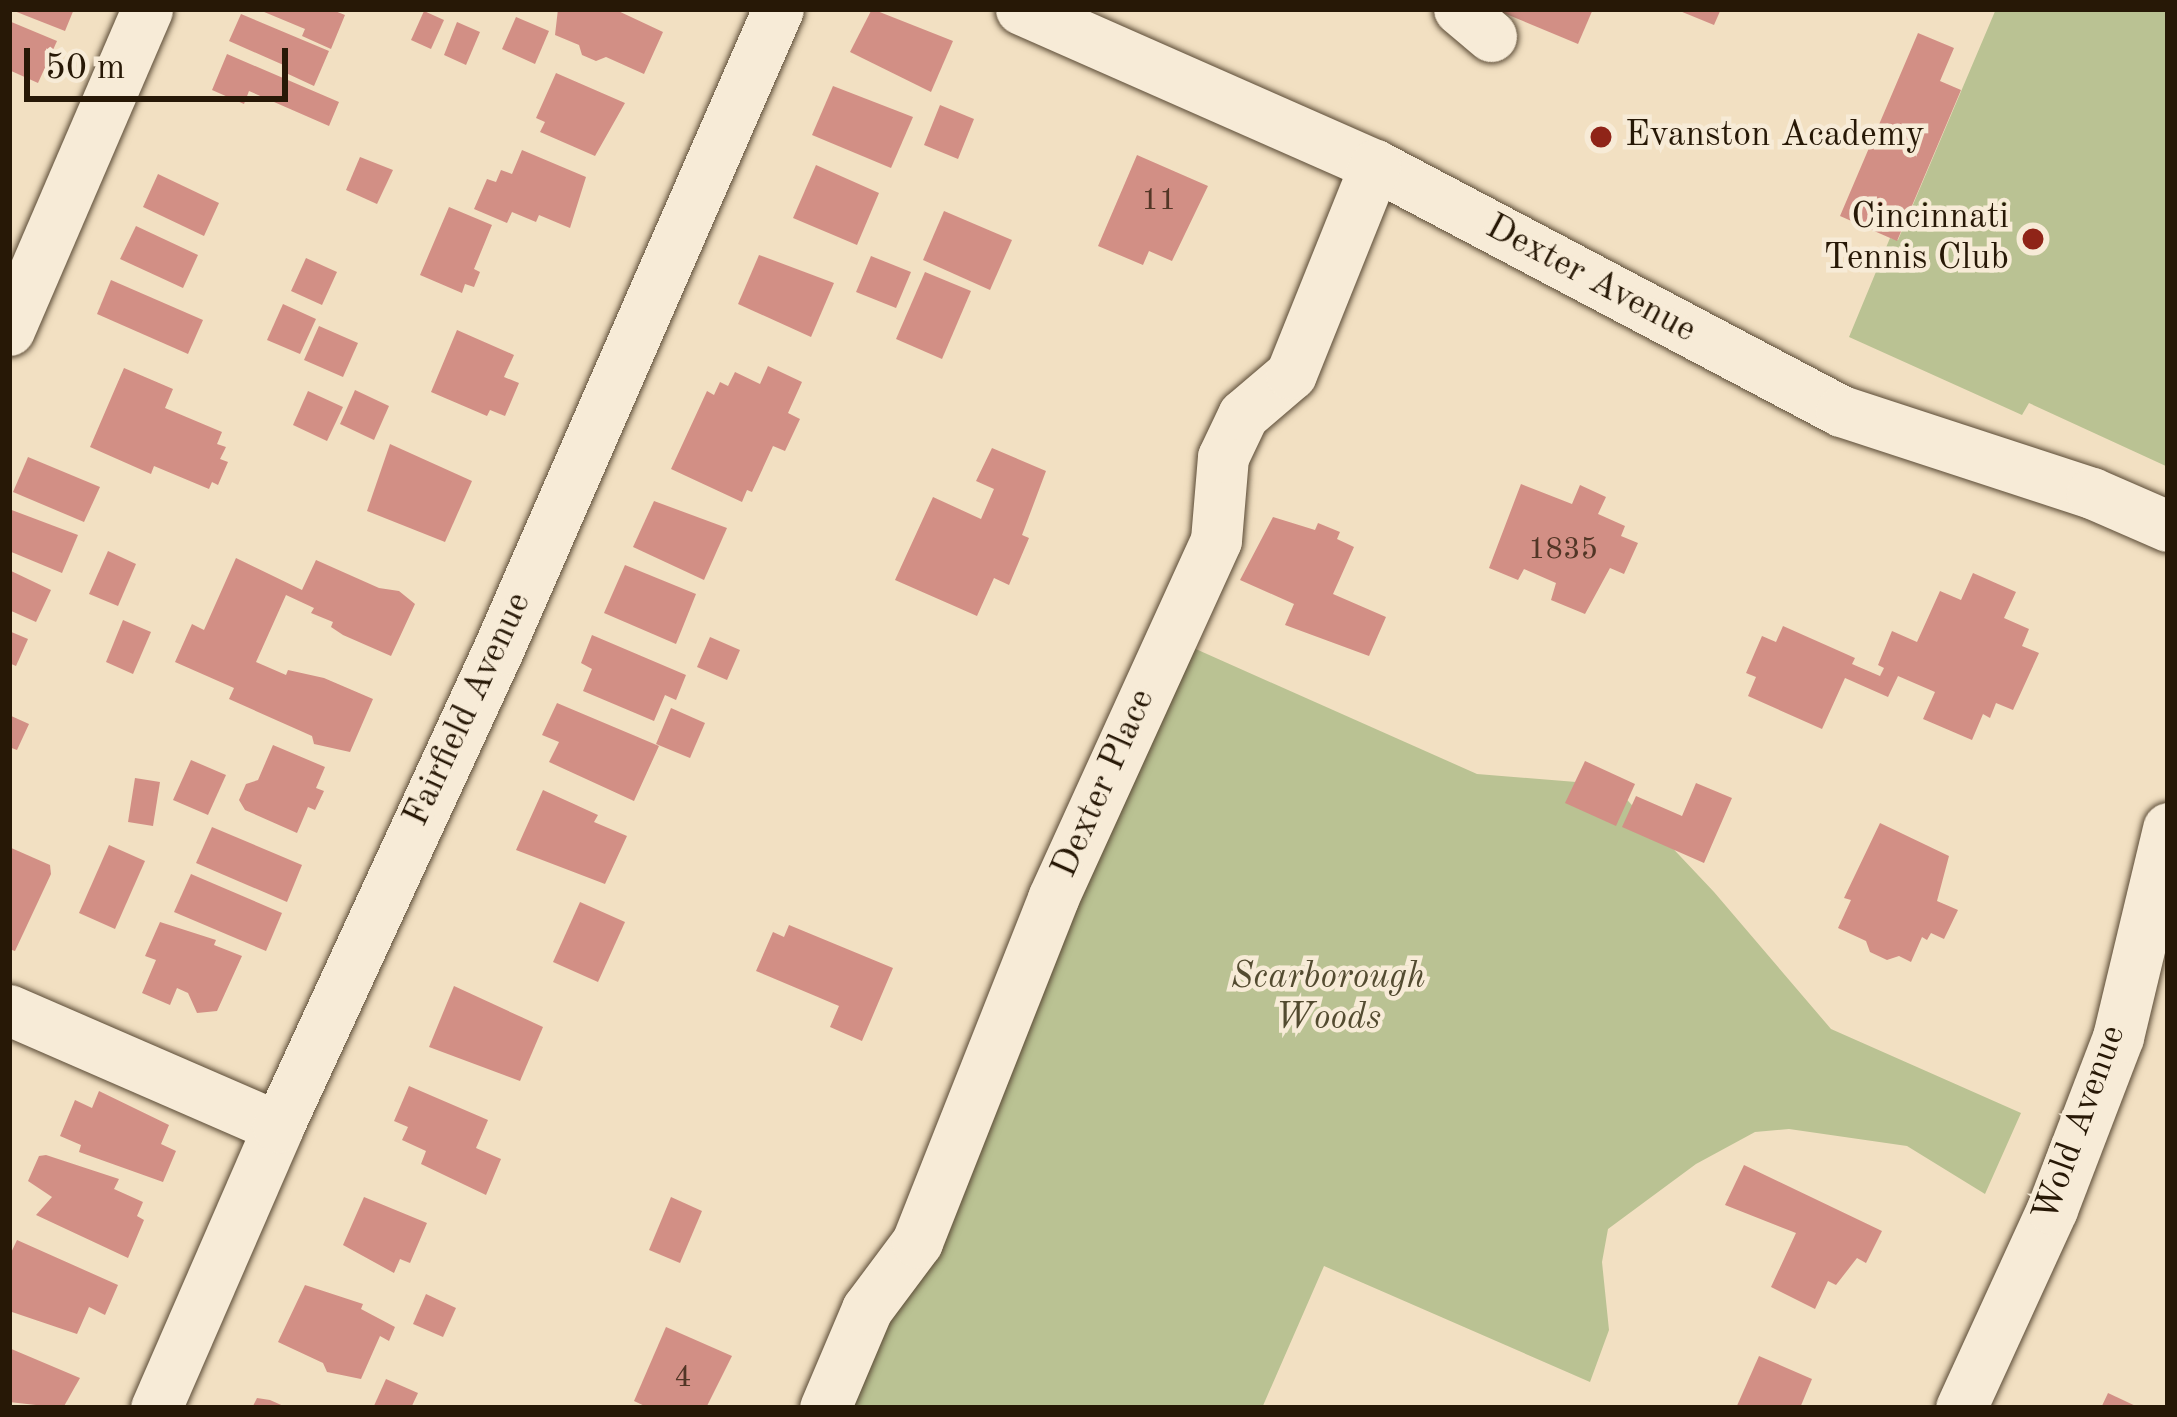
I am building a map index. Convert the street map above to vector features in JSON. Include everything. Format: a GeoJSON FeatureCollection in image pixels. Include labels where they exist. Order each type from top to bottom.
{"type":"FeatureCollection","features":[{"type":"Feature","properties":{"kind":"street"},"geometry":{"type":"LineString","coordinates":[[9,330],[148,9]]}},
{"type":"Feature","properties":{"kind":"street","name":"Fairfield Avenue"},"geometry":{"type":"LineString","coordinates":[[156,1408],[278,1127],[498,650],[778,9]]}},
{"type":"Feature","properties":{"kind":"street","name":"Dexter Avenue"},"geometry":{"type":"LineString","coordinates":[[1021,9],[1375,165],[1841,412],[2092,493],[2168,526]]}},
{"type":"Feature","properties":{"kind":"street","name":"Dexter Place"},"geometry":{"type":"LineString","coordinates":[[826,1408],[867,1309],[916,1242],[1053,898],[1216,540],[1223,457],[1243,415],[1291,374],[1375,165]]}},
{"type":"Feature","properties":{"kind":"street","name":"Wold Avenue"},"geometry":{"type":"LineString","coordinates":[[1961,1408],[2052,1209],[2118,1037],[2168,828]]}},
{"type":"Feature","properties":{"kind":"street"},"geometry":{"type":"LineString","coordinates":[[9,1010],[278,1127]]}},
{"type":"Feature","properties":{"kind":"green space","name":"Cincinnati Tennis Club"},"geometry":{"type":"Polygon","coordinates":[[[1996,9],[2168,9],[2168,467],[2029,403],[2022,415],[1849,337],[1890,238],[1898,240],[1996,9]]]}},
{"type":"Feature","properties":{"kind":"green space","name":"Scarborough Woods"},"geometry":{"type":"Polygon","coordinates":[[[1189,646],[1477,774],[1613,785],[1714,892],[1831,1029],[2021,1113],[1985,1194],[1907,1146],[1789,1129],[1755,1132],[1696,1164],[1608,1229],[1602,1262],[1609,1330],[1590,1382],[1324,1266],[1262,1408],[825,1408],[1189,646]]]}},
{"type":"Feature","properties":{"kind":"building"},"geometry":{"type":"Polygon","coordinates":[[[9,9],[74,9],[65,31],[9,9]]]}},
{"type":"Feature","properties":{"kind":"building"},"geometry":{"type":"Polygon","coordinates":[[[257,9],[330,9],[345,15],[331,49],[302,36],[305,29],[257,9]]]}},
{"type":"Feature","properties":{"kind":"building"},"geometry":{"type":"Polygon","coordinates":[[[558,9],[614,9],[663,32],[644,74],[606,57],[596,61],[582,55],[579,45],[555,35],[558,9]]]}},
{"type":"Feature","properties":{"kind":"building"},"geometry":{"type":"Polygon","coordinates":[[[872,9],[953,41],[931,92],[850,52],[872,9]]]}},
{"type":"Feature","properties":{"kind":"building"},"geometry":{"type":"Polygon","coordinates":[[[1494,9],[1593,9],[1578,44],[1494,9]]]}},
{"type":"Feature","properties":{"kind":"building"},"geometry":{"type":"Polygon","coordinates":[[[1675,9],[1721,9],[1714,25],[1675,9]]]}},
{"type":"Feature","properties":{"kind":"building"},"geometry":{"type":"Polygon","coordinates":[[[424,11],[444,20],[431,49],[411,40],[424,11]]]}},
{"type":"Feature","properties":{"kind":"building"},"geometry":{"type":"Polygon","coordinates":[[[241,14],[329,51],[314,86],[286,73],[288,67],[229,41],[241,14]]]}},
{"type":"Feature","properties":{"kind":"building"},"geometry":{"type":"Polygon","coordinates":[[[516,17],[549,31],[535,64],[502,49],[516,17]]]}},
{"type":"Feature","properties":{"kind":"building"},"geometry":{"type":"Polygon","coordinates":[[[9,21],[57,41],[38,83],[9,70],[9,21]]]}},
{"type":"Feature","properties":{"kind":"building"},"geometry":{"type":"Polygon","coordinates":[[[457,22],[480,32],[466,65],[444,55],[457,22]]]}},
{"type":"Feature","properties":{"kind":"building"},"geometry":{"type":"Polygon","coordinates":[[[1918,33],[1954,48],[1940,81],[1961,90],[1897,241],[1840,216],[1918,33]]]}},
{"type":"Feature","properties":{"kind":"building"},"geometry":{"type":"Polygon","coordinates":[[[227,54],[339,102],[329,126],[249,91],[244,104],[212,90],[227,54]]]}},
{"type":"Feature","properties":{"kind":"building"},"geometry":{"type":"Polygon","coordinates":[[[556,73],[625,103],[595,156],[540,132],[545,122],[536,118],[556,73]]]}},
{"type":"Feature","properties":{"kind":"building"},"geometry":{"type":"Polygon","coordinates":[[[833,86],[913,117],[891,168],[812,135],[833,86]]]}},
{"type":"Feature","properties":{"kind":"building"},"geometry":{"type":"Polygon","coordinates":[[[940,105],[974,119],[958,159],[924,145],[940,105]]]}},
{"type":"Feature","properties":{"kind":"building"},"geometry":{"type":"Polygon","coordinates":[[[522,150],[586,177],[570,228],[539,215],[536,222],[512,212],[507,223],[474,209],[487,179],[496,182],[501,170],[512,174],[522,150]]]}},
{"type":"Feature","properties":{"kind":"building"},"geometry":{"type":"Polygon","coordinates":[[[1137,155],[1208,186],[1172,261],[1149,251],[1143,265],[1098,246],[1137,155]]]}},
{"type":"Feature","properties":{"kind":"building"},"geometry":{"type":"Polygon","coordinates":[[[360,157],[393,170],[377,204],[346,190],[360,157]]]}},
{"type":"Feature","properties":{"kind":"building"},"geometry":{"type":"Polygon","coordinates":[[[816,165],[879,193],[857,245],[793,218],[816,165]]]}},
{"type":"Feature","properties":{"kind":"building"},"geometry":{"type":"Polygon","coordinates":[[[158,174],[219,203],[204,236],[143,207],[158,174]]]}},
{"type":"Feature","properties":{"kind":"building"},"geometry":{"type":"Polygon","coordinates":[[[449,207],[492,225],[474,269],[480,272],[474,287],[465,284],[462,293],[420,275],[449,207]]]}},
{"type":"Feature","properties":{"kind":"building"},"geometry":{"type":"Polygon","coordinates":[[[944,211],[1012,240],[990,290],[923,260],[944,211]]]}},
{"type":"Feature","properties":{"kind":"building"},"geometry":{"type":"Polygon","coordinates":[[[136,226],[198,255],[183,288],[120,259],[136,226]]]}},
{"type":"Feature","properties":{"kind":"building"},"geometry":{"type":"Polygon","coordinates":[[[759,255],[834,283],[811,337],[738,304],[759,255]]]}},
{"type":"Feature","properties":{"kind":"building"},"geometry":{"type":"Polygon","coordinates":[[[871,256],[911,272],[896,308],[856,292],[871,256]]]}},
{"type":"Feature","properties":{"kind":"building"},"geometry":{"type":"Polygon","coordinates":[[[306,258],[337,272],[322,305],[291,291],[306,258]]]}},
{"type":"Feature","properties":{"kind":"building"},"geometry":{"type":"Polygon","coordinates":[[[925,272],[971,291],[942,359],[896,339],[925,272]]]}},
{"type":"Feature","properties":{"kind":"building"},"geometry":{"type":"Polygon","coordinates":[[[111,280],[203,320],[188,354],[97,314],[111,280]]]}},
{"type":"Feature","properties":{"kind":"building"},"geometry":{"type":"Polygon","coordinates":[[[283,304],[316,319],[300,354],[267,340],[283,304]]]}},
{"type":"Feature","properties":{"kind":"building"},"geometry":{"type":"Polygon","coordinates":[[[319,326],[358,343],[343,377],[304,360],[319,326]]]}},
{"type":"Feature","properties":{"kind":"building"},"geometry":{"type":"Polygon","coordinates":[[[457,330],[514,355],[504,377],[519,383],[505,416],[490,410],[487,416],[431,392],[457,330]]]}},
{"type":"Feature","properties":{"kind":"building"},"geometry":{"type":"Polygon","coordinates":[[[768,366],[802,382],[788,413],[800,419],[785,451],[773,446],[752,492],[747,490],[742,502],[671,469],[707,391],[714,395],[720,382],[728,386],[735,372],[760,384],[768,366]]]}},
{"type":"Feature","properties":{"kind":"building"},"geometry":{"type":"Polygon","coordinates":[[[124,368],[173,389],[165,408],[222,432],[217,444],[226,447],[220,459],[228,462],[218,485],[212,482],[209,489],[154,466],[151,474],[90,447],[124,368]]]}},
{"type":"Feature","properties":{"kind":"building"},"geometry":{"type":"Polygon","coordinates":[[[355,390],[389,406],[374,440],[340,424],[355,390]]]}},
{"type":"Feature","properties":{"kind":"building"},"geometry":{"type":"Polygon","coordinates":[[[308,391],[343,407],[327,441],[293,425],[308,391]]]}},
{"type":"Feature","properties":{"kind":"building"},"geometry":{"type":"Polygon","coordinates":[[[390,444],[472,481],[445,542],[367,511],[390,444]]]}},
{"type":"Feature","properties":{"kind":"building"},"geometry":{"type":"Polygon","coordinates":[[[992,448],[1046,471],[1022,535],[1029,538],[1009,585],[994,578],[977,616],[895,580],[933,497],[981,519],[994,489],[976,481],[992,448]]]}},
{"type":"Feature","properties":{"kind":"building"},"geometry":{"type":"Polygon","coordinates":[[[28,457],[100,487],[84,522],[13,492],[28,457]]]}},
{"type":"Feature","properties":{"kind":"building"},"geometry":{"type":"Polygon","coordinates":[[[1521,484],[1572,504],[1580,485],[1606,497],[1598,514],[1625,526],[1621,536],[1638,543],[1624,574],[1610,568],[1585,614],[1551,600],[1556,583],[1524,569],[1518,580],[1489,568],[1521,484]]]}},
{"type":"Feature","properties":{"kind":"building"},"geometry":{"type":"Polygon","coordinates":[[[654,501],[727,528],[704,580],[633,547],[654,501]]]}},
{"type":"Feature","properties":{"kind":"building"},"geometry":{"type":"Polygon","coordinates":[[[9,509],[78,535],[62,573],[9,551],[9,509]]]}},
{"type":"Feature","properties":{"kind":"building"},"geometry":{"type":"Polygon","coordinates":[[[1273,517],[1315,530],[1318,523],[1340,532],[1337,539],[1354,547],[1333,594],[1386,617],[1369,656],[1285,625],[1294,604],[1240,580],[1273,517]]]}},
{"type":"Feature","properties":{"kind":"building"},"geometry":{"type":"Polygon","coordinates":[[[108,551],[136,564],[118,606],[89,594],[108,551]]]}},
{"type":"Feature","properties":{"kind":"building"},"geometry":{"type":"Polygon","coordinates":[[[236,558],[302,590],[316,560],[379,588],[399,591],[415,604],[391,656],[343,635],[331,627],[333,622],[311,613],[314,608],[286,595],[256,662],[286,675],[288,670],[324,678],[373,699],[350,752],[314,744],[312,736],[229,699],[234,688],[175,662],[192,624],[204,630],[236,558]]]}},
{"type":"Feature","properties":{"kind":"building"},"geometry":{"type":"Polygon","coordinates":[[[625,565],[696,594],[676,644],[604,613],[625,565]]]}},
{"type":"Feature","properties":{"kind":"building"},"geometry":{"type":"Polygon","coordinates":[[[9,570],[51,590],[36,622],[9,610],[9,570]]]}},
{"type":"Feature","properties":{"kind":"building"},"geometry":{"type":"Polygon","coordinates":[[[1973,573],[2016,592],[2004,618],[2029,629],[2022,646],[2039,653],[2013,710],[1996,703],[1990,718],[1983,714],[1972,740],[1923,719],[1935,692],[1898,676],[1888,697],[1845,678],[1822,729],[1748,696],[1756,677],[1746,673],[1762,636],[1776,642],[1783,626],[1855,658],[1852,664],[1880,676],[1884,668],[1878,665],[1892,631],[1917,642],[1940,591],[1961,600],[1973,573]]]}},
{"type":"Feature","properties":{"kind":"building"},"geometry":{"type":"Polygon","coordinates":[[[123,620],[151,632],[133,674],[106,662],[123,620]]]}},
{"type":"Feature","properties":{"kind":"building"},"geometry":{"type":"Polygon","coordinates":[[[9,631],[28,639],[16,666],[9,663],[9,631]]]}},
{"type":"Feature","properties":{"kind":"building"},"geometry":{"type":"Polygon","coordinates":[[[592,635],[686,675],[676,700],[665,695],[654,721],[583,691],[592,669],[581,663],[592,635]]]}},
{"type":"Feature","properties":{"kind":"building"},"geometry":{"type":"Polygon","coordinates":[[[710,637],[740,650],[727,680],[697,667],[710,637]]]}},
{"type":"Feature","properties":{"kind":"building"},"geometry":{"type":"Polygon","coordinates":[[[557,703],[659,746],[634,801],[549,762],[559,742],[542,735],[557,703]]]}},
{"type":"Feature","properties":{"kind":"building"},"geometry":{"type":"Polygon","coordinates":[[[671,708],[705,723],[690,758],[656,744],[671,708]]]}},
{"type":"Feature","properties":{"kind":"building"},"geometry":{"type":"Polygon","coordinates":[[[9,715],[29,724],[17,750],[9,747],[9,715]]]}},
{"type":"Feature","properties":{"kind":"building"},"geometry":{"type":"Polygon","coordinates":[[[273,745],[325,767],[316,788],[324,791],[315,810],[308,807],[297,833],[245,810],[239,800],[246,784],[258,780],[273,745]]]}},
{"type":"Feature","properties":{"kind":"building"},"geometry":{"type":"Polygon","coordinates":[[[191,760],[226,775],[208,815],[173,800],[191,760]]]}},
{"type":"Feature","properties":{"kind":"building"},"geometry":{"type":"Polygon","coordinates":[[[1585,761],[1635,784],[1616,826],[1565,803],[1585,761]]]}},
{"type":"Feature","properties":{"kind":"building"},"geometry":{"type":"Polygon","coordinates":[[[135,778],[160,782],[153,826],[128,822],[135,778]]]}},
{"type":"Feature","properties":{"kind":"building"},"geometry":{"type":"Polygon","coordinates":[[[1696,783],[1732,798],[1704,863],[1622,827],[1636,796],[1682,816],[1696,783]]]}},
{"type":"Feature","properties":{"kind":"building"},"geometry":{"type":"Polygon","coordinates":[[[543,790],[598,815],[594,822],[627,836],[605,884],[516,850],[543,790]]]}},
{"type":"Feature","properties":{"kind":"building"},"geometry":{"type":"Polygon","coordinates":[[[1880,823],[1949,856],[1937,901],[1958,910],[1944,939],[1931,933],[1927,940],[1922,937],[1911,962],[1899,956],[1887,960],[1870,952],[1866,941],[1838,928],[1851,900],[1844,898],[1880,823]]]}},
{"type":"Feature","properties":{"kind":"building"},"geometry":{"type":"Polygon","coordinates":[[[212,827],[302,865],[287,902],[196,863],[212,827]]]}},
{"type":"Feature","properties":{"kind":"building"},"geometry":{"type":"Polygon","coordinates":[[[109,845],[145,861],[115,929],[79,913],[109,845]]]}},
{"type":"Feature","properties":{"kind":"building"},"geometry":{"type":"Polygon","coordinates":[[[9,847],[50,865],[51,874],[15,951],[9,949],[9,847]]]}},
{"type":"Feature","properties":{"kind":"building"},"geometry":{"type":"Polygon","coordinates":[[[191,874],[282,913],[266,951],[174,912],[191,874]]]}},
{"type":"Feature","properties":{"kind":"building"},"geometry":{"type":"Polygon","coordinates":[[[580,902],[625,922],[598,982],[553,962],[580,902]]]}},
{"type":"Feature","properties":{"kind":"building"},"geometry":{"type":"Polygon","coordinates":[[[160,922],[216,940],[214,945],[242,956],[217,1011],[197,1013],[188,993],[177,988],[170,1005],[142,993],[156,960],[145,956],[160,922]]]}},
{"type":"Feature","properties":{"kind":"building"},"geometry":{"type":"Polygon","coordinates":[[[789,925],[893,968],[862,1041],[830,1027],[839,1006],[756,971],[773,932],[784,937],[789,925]]]}},
{"type":"Feature","properties":{"kind":"building"},"geometry":{"type":"Polygon","coordinates":[[[454,986],[543,1027],[520,1081],[429,1047],[454,986]]]}},
{"type":"Feature","properties":{"kind":"building"},"geometry":{"type":"Polygon","coordinates":[[[409,1086],[488,1120],[476,1148],[501,1159],[486,1195],[421,1164],[426,1151],[402,1140],[408,1127],[394,1121],[409,1086]]]}},
{"type":"Feature","properties":{"kind":"building"},"geometry":{"type":"Polygon","coordinates":[[[99,1091],[169,1125],[161,1144],[176,1151],[163,1182],[79,1152],[81,1145],[60,1136],[75,1100],[92,1108],[99,1091]]]}},
{"type":"Feature","properties":{"kind":"building"},"geometry":{"type":"Polygon","coordinates":[[[39,1156],[119,1179],[114,1189],[143,1202],[137,1216],[144,1220],[128,1258],[36,1215],[52,1197],[28,1181],[39,1156]]]}},
{"type":"Feature","properties":{"kind":"building"},"geometry":{"type":"Polygon","coordinates":[[[1744,1165],[1882,1231],[1866,1263],[1857,1258],[1836,1285],[1828,1281],[1815,1309],[1771,1287],[1796,1233],[1725,1205],[1744,1165]]]}},
{"type":"Feature","properties":{"kind":"building"},"geometry":{"type":"Polygon","coordinates":[[[364,1197],[427,1223],[410,1263],[400,1259],[394,1273],[343,1245],[364,1197]]]}},
{"type":"Feature","properties":{"kind":"building"},"geometry":{"type":"Polygon","coordinates":[[[671,1197],[702,1211],[680,1263],[649,1250],[671,1197]]]}},
{"type":"Feature","properties":{"kind":"building"},"geometry":{"type":"Polygon","coordinates":[[[17,1240],[118,1285],[105,1315],[89,1307],[77,1334],[9,1311],[9,1257],[17,1240]]]}},
{"type":"Feature","properties":{"kind":"building"},"geometry":{"type":"Polygon","coordinates":[[[305,1285],[363,1304],[361,1309],[395,1327],[389,1341],[380,1336],[361,1379],[327,1372],[323,1363],[278,1342],[305,1285]]]}},
{"type":"Feature","properties":{"kind":"building"},"geometry":{"type":"Polygon","coordinates":[[[426,1294],[456,1308],[443,1337],[413,1324],[426,1294]]]}},
{"type":"Feature","properties":{"kind":"building"},"geometry":{"type":"Polygon","coordinates":[[[666,1327],[732,1356],[706,1408],[649,1408],[634,1401],[666,1327]]]}},
{"type":"Feature","properties":{"kind":"building"},"geometry":{"type":"Polygon","coordinates":[[[9,1348],[80,1378],[63,1408],[9,1402],[9,1348]]]}},
{"type":"Feature","properties":{"kind":"building"},"geometry":{"type":"Polygon","coordinates":[[[1759,1356],[1812,1379],[1800,1408],[1736,1408],[1759,1356]]]}},
{"type":"Feature","properties":{"kind":"building"},"geometry":{"type":"Polygon","coordinates":[[[386,1379],[418,1393],[411,1408],[373,1408],[386,1379]]]}},
{"type":"Feature","properties":{"kind":"building"},"geometry":{"type":"Polygon","coordinates":[[[2108,1393],[2140,1408],[2101,1408],[2108,1393]]]}},
{"type":"Feature","properties":{"kind":"building"},"geometry":{"type":"Polygon","coordinates":[[[257,1398],[270,1400],[288,1408],[252,1408],[257,1398]]]}},
{"type":"Feature","properties":{"kind":"place","name":"Evanston Academy"},"geometry":{"type":"Point","coordinates":[1601,137]}},
{"type":"Feature","properties":{"kind":"place","name":"Cincinnati Tennis Club"},"geometry":{"type":"Point","coordinates":[2033,239]}}]}
